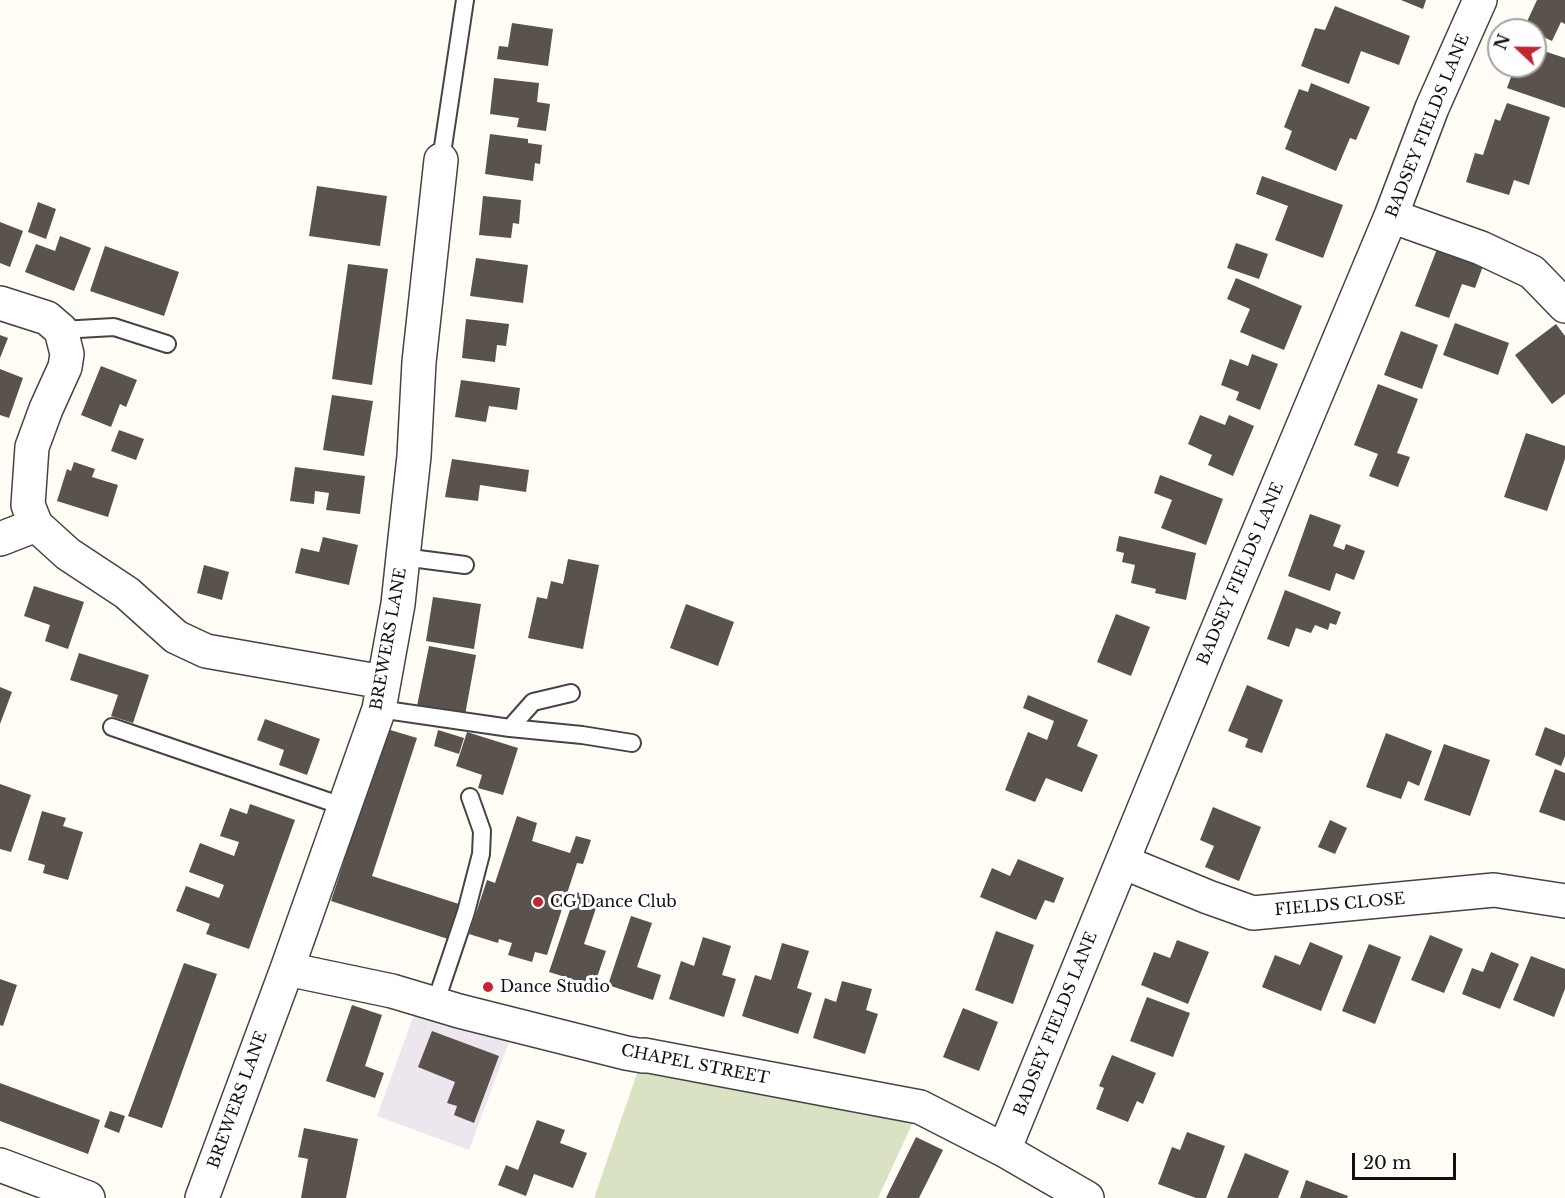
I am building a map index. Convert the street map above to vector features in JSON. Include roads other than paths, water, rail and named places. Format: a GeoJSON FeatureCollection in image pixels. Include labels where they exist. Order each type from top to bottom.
{"type":"FeatureCollection","features":[{"type":"Feature","properties":{"kind":"street","name":"BADSEY FIELDS LANE"},"geometry":{"type":"LineString","coordinates":[[1004,1150],[1259,529],[1391,216],[1432,108],[1480,0]]}},
{"type":"Feature","properties":{"kind":"street","name":"BREWERS LANE"},"geometry":{"type":"LineString","coordinates":[[202,1198],[345,807],[381,696],[398,604],[414,456],[419,362],[441,160]]}},
{"type":"Feature","properties":{"kind":"street"},"geometry":{"type":"LineString","coordinates":[[1391,216],[1481,248],[1532,272],[1565,306]]}},
{"type":"Feature","properties":{"kind":"street"},"geometry":{"type":"LineString","coordinates":[[0,303],[47,318],[61,330],[67,354],[65,366],[32,447],[28,505],[36,525],[68,554],[127,593],[176,637],[206,651],[381,696]]}},
{"type":"Feature","properties":{"kind":"street"},"geometry":{"type":"LineString","coordinates":[[0,539],[36,525]]}},
{"type":"Feature","properties":{"kind":"street","name":"FIELDS CLOSE"},"geometry":{"type":"LineString","coordinates":[[1123,862],[1253,913],[1494,890],[1565,901]]}},
{"type":"Feature","properties":{"kind":"street","name":"CHAPEL STREET"},"geometry":{"type":"LineString","coordinates":[[287,969],[392,992],[626,1053],[643,1056],[644,1054],[920,1107],[1004,1150],[1083,1197]]}},
{"type":"Feature","properties":{"kind":"street"},"geometry":{"type":"LineString","coordinates":[[0,1165],[88,1198]]}},
{"type":"Feature","properties":{"kind":"lane"},"geometry":{"type":"LineString","coordinates":[[441,160],[465,0]]}},
{"type":"Feature","properties":{"kind":"lane"},"geometry":{"type":"LineString","coordinates":[[61,330],[114,327],[167,344]]}},
{"type":"Feature","properties":{"kind":"lane"},"geometry":{"type":"LineString","coordinates":[[403,557],[465,565]]}},
{"type":"Feature","properties":{"kind":"lane"},"geometry":{"type":"LineString","coordinates":[[510,728],[533,702],[571,693]]}},
{"type":"Feature","properties":{"kind":"lane"},"geometry":{"type":"LineString","coordinates":[[381,696],[510,728],[582,735],[632,743]]}},
{"type":"Feature","properties":{"kind":"lane"},"geometry":{"type":"LineString","coordinates":[[112,727],[345,807]]}},
{"type":"Feature","properties":{"kind":"lane"},"geometry":{"type":"LineString","coordinates":[[435,1004],[466,912],[481,854],[482,831],[470,797]]}},
{"type":"Feature","properties":{"kind":"place","name":"CG Dance Club"},"geometry":{"type":"Point","coordinates":[538,902]}},
{"type":"Feature","properties":{"kind":"place","name":"Dance Studio"},"geometry":{"type":"Point","coordinates":[488,987]}}]}
